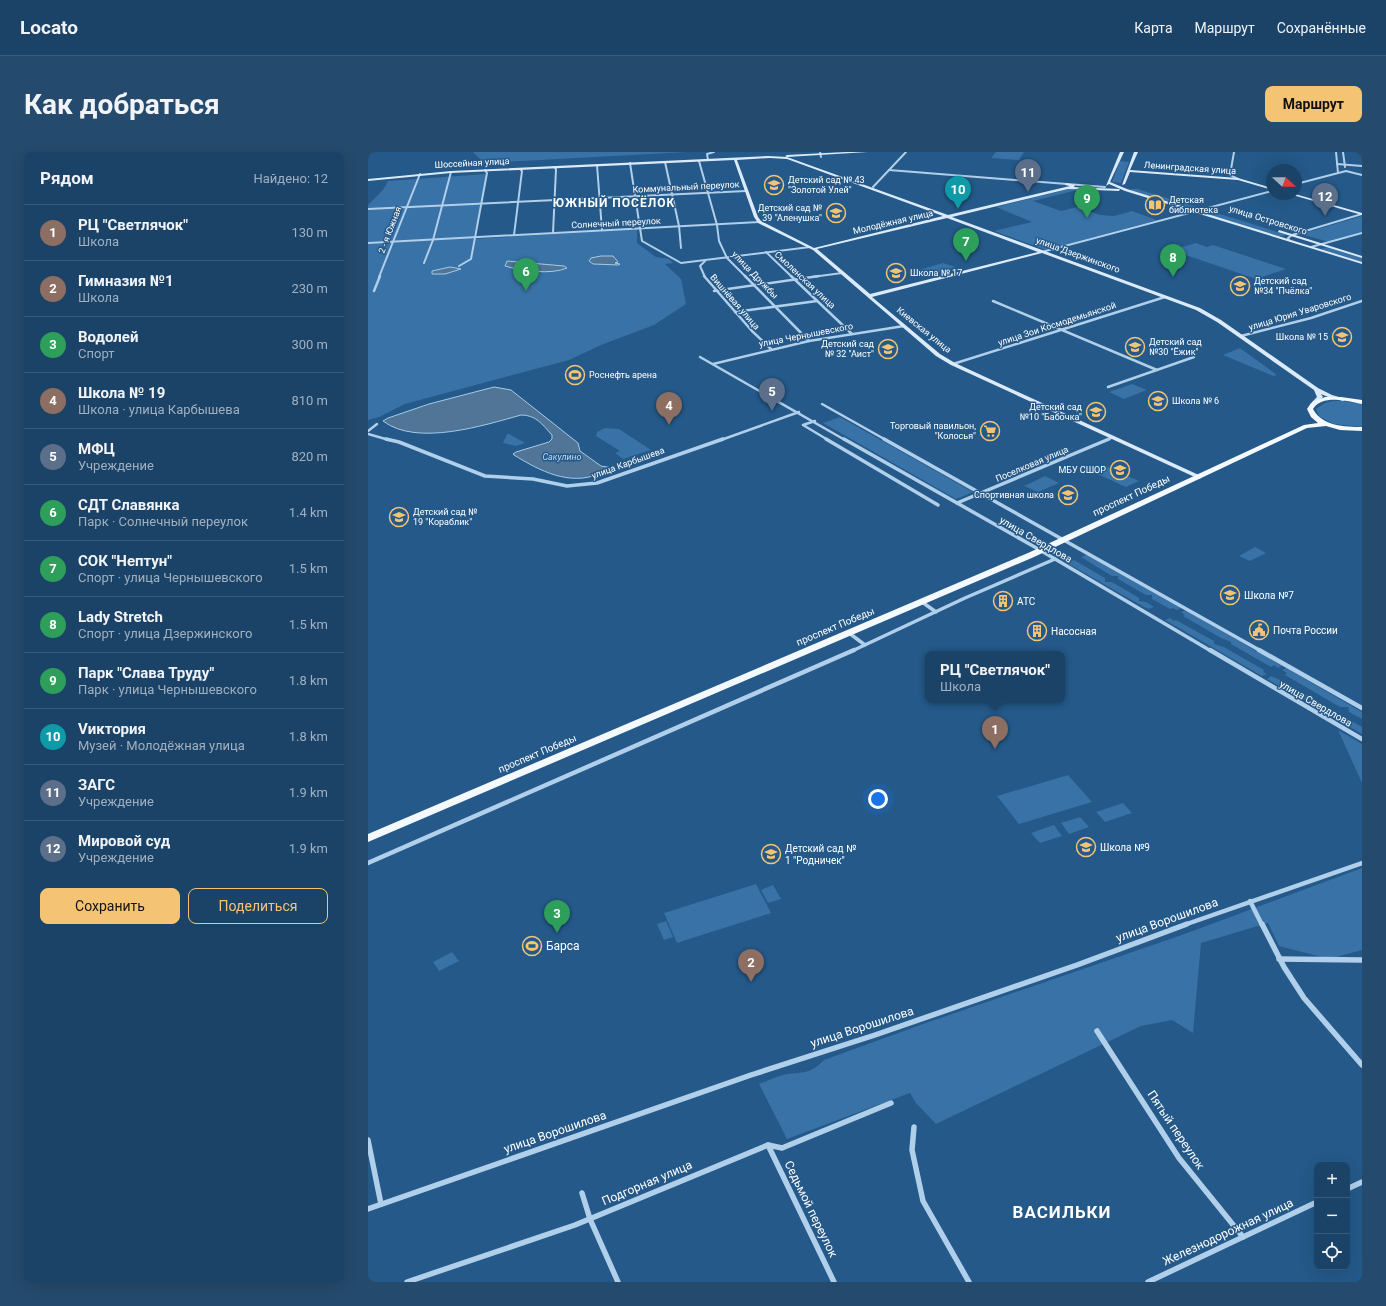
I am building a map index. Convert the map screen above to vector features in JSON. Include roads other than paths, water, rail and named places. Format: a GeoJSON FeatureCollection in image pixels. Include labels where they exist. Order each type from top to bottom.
{"type":"FeatureCollection","features":[{"type":"Feature","properties":{"kind":"main road"},"geometry":{"type":"LineString","coordinates":[[768,157],[819,156],[866,152]]}},
{"type":"Feature","properties":{"kind":"main road"},"geometry":{"type":"LineString","coordinates":[[1105,187],[1109,183],[1122,152]]}},
{"type":"Feature","properties":{"kind":"main road"},"geometry":{"type":"LineString","coordinates":[[1068,188],[1105,187],[1123,184],[1136,152]]}},
{"type":"Feature","properties":{"kind":"main road"},"geometry":{"type":"LineString","coordinates":[[796,161],[794,158],[798,156]]}},
{"type":"Feature","properties":{"kind":"main road","name":"Шоссейная улица"},"geometry":{"type":"LineString","coordinates":[[368,180],[420,174],[485,170],[768,157]]}},
{"type":"Feature","properties":{"kind":"main road"},"geometry":{"type":"LineString","coordinates":[[768,157],[784,157],[796,161],[813,162],[813,166],[818,169]]}},
{"type":"Feature","properties":{"kind":"main road"},"geometry":{"type":"LineString","coordinates":[[735,159],[759,222]]}},
{"type":"Feature","properties":{"kind":"main road"},"geometry":{"type":"LineString","coordinates":[[1119,160],[1133,161]]}},
{"type":"Feature","properties":{"kind":"main road","name":"улица Дзержинского"},"geometry":{"type":"LineString","coordinates":[[796,161],[873,188],[1198,309],[1241,336],[1316,389],[1330,396],[1346,399]]}},
{"type":"Feature","properties":{"kind":"main road","name":"Ленинградская улица"},"geometry":{"type":"LineString","coordinates":[[1129,171],[1238,179],[1266,188]]}},
{"type":"Feature","properties":{"kind":"main road"},"geometry":{"type":"LineString","coordinates":[[1109,183],[1126,190]]}},
{"type":"Feature","properties":{"kind":"main road","name":"улица Островского"},"geometry":{"type":"LineString","coordinates":[[1109,183],[1123,184],[1267,228]]}},
{"type":"Feature","properties":{"kind":"main road"},"geometry":{"type":"LineString","coordinates":[[1066,184],[1074,186],[1068,188]]}},
{"type":"Feature","properties":{"kind":"main road"},"geometry":{"type":"LineString","coordinates":[[1115,186],[1136,188]]}},
{"type":"Feature","properties":{"kind":"main road"},"geometry":{"type":"LineString","coordinates":[[1068,188],[1126,190],[1128,188],[1136,188]]}},
{"type":"Feature","properties":{"kind":"main road","name":"Молодёжная улица"},"geometry":{"type":"LineString","coordinates":[[812,248],[1068,188]]}},
{"type":"Feature","properties":{"kind":"main road","name":"улица Островского"},"geometry":{"type":"LineString","coordinates":[[1126,190],[1362,263]]}},
{"type":"Feature","properties":{"kind":"main road"},"geometry":{"type":"LineString","coordinates":[[1302,197],[1362,214]]}},
{"type":"Feature","properties":{"kind":"main road","name":"Киевская улица"},"geometry":{"type":"LineString","coordinates":[[759,222],[812,248],[938,355],[953,364],[1199,476]]}},
{"type":"Feature","properties":{"kind":"main road","name":"улица Островского"},"geometry":{"type":"LineString","coordinates":[[1274,230],[1362,257]]}},
{"type":"Feature","properties":{"kind":"main road"},"geometry":{"type":"LineString","coordinates":[[869,296],[1042,252]]}},
{"type":"Feature","properties":{"kind":"main road"},"geometry":{"type":"LineString","coordinates":[[1306,426],[1311,414],[1310,408],[1320,397],[1316,389]]}},
{"type":"Feature","properties":{"kind":"main road"},"geometry":{"type":"LineString","coordinates":[[1314,403],[1330,399],[1346,399],[1362,402]]}},
{"type":"Feature","properties":{"kind":"main road"},"geometry":{"type":"LineString","coordinates":[[1311,414],[1327,424],[1361,430]]}},
{"type":"Feature","properties":{"kind":"main road","name":"проспект Победы"},"geometry":{"type":"LineString","coordinates":[[368,838],[1040,551],[1306,426],[1327,424]]}},
{"type":"Feature","properties":{"kind":"street"},"geometry":{"type":"LineString","coordinates":[[708,160],[707,154],[714,152]]}},
{"type":"Feature","properties":{"kind":"street"},"geometry":{"type":"LineString","coordinates":[[873,188],[906,152]]}},
{"type":"Feature","properties":{"kind":"street"},"geometry":{"type":"LineString","coordinates":[[1234,152],[1230,175],[1238,179]]}},
{"type":"Feature","properties":{"kind":"street"},"geometry":{"type":"LineString","coordinates":[[1336,152],[1339,172]]}},
{"type":"Feature","properties":{"kind":"street"},"geometry":{"type":"LineString","coordinates":[[1343,152],[1346,171]]}},
{"type":"Feature","properties":{"kind":"street","name":"улица Дружбы"},"geometry":{"type":"LineString","coordinates":[[699,161],[717,225],[719,241],[727,258],[809,341]]}},
{"type":"Feature","properties":{"kind":"street"},"geometry":{"type":"LineString","coordinates":[[665,162],[679,226],[681,248]]}},
{"type":"Feature","properties":{"kind":"street"},"geometry":{"type":"LineString","coordinates":[[630,163],[642,241],[652,245],[663,254],[675,257],[681,263],[706,261],[766,252],[812,248]]}},
{"type":"Feature","properties":{"kind":"street"},"geometry":{"type":"LineString","coordinates":[[1337,164],[1362,166]]}},
{"type":"Feature","properties":{"kind":"street"},"geometry":{"type":"LineString","coordinates":[[597,165],[602,230]]}},
{"type":"Feature","properties":{"kind":"street"},"geometry":{"type":"LineString","coordinates":[[553,233],[556,169],[554,167]]}},
{"type":"Feature","properties":{"kind":"street"},"geometry":{"type":"LineString","coordinates":[[514,235],[522,171],[520,169]]}},
{"type":"Feature","properties":{"kind":"street"},"geometry":{"type":"LineString","coordinates":[[459,266],[471,259],[473,238],[482,204],[487,173],[485,170]]}},
{"type":"Feature","properties":{"kind":"street"},"geometry":{"type":"LineString","coordinates":[[889,170],[1105,187]]}},
{"type":"Feature","properties":{"kind":"street"},"geometry":{"type":"LineString","coordinates":[[1302,182],[1346,171],[1362,177]]}},
{"type":"Feature","properties":{"kind":"street"},"geometry":{"type":"LineString","coordinates":[[424,263],[433,240],[451,172]]}},
{"type":"Feature","properties":{"kind":"street"},"geometry":{"type":"LineString","coordinates":[[1339,172],[1362,177]]}},
{"type":"Feature","properties":{"kind":"street","name":"2 - я Южная"},"geometry":{"type":"LineString","coordinates":[[374,291],[394,242],[401,219],[420,174]]}},
{"type":"Feature","properties":{"kind":"street","name":"Коммунальный переулок"},"geometry":{"type":"LineString","coordinates":[[368,209],[746,190]]}},
{"type":"Feature","properties":{"kind":"street"},"geometry":{"type":"LineString","coordinates":[[1042,252],[1266,192]]}},
{"type":"Feature","properties":{"kind":"street"},"geometry":{"type":"LineString","coordinates":[[1289,240],[1288,238],[1292,236],[1362,214]]}},
{"type":"Feature","properties":{"kind":"street","name":"Солнечный переулок"},"geometry":{"type":"LineString","coordinates":[[368,243],[759,222]]}},
{"type":"Feature","properties":{"kind":"street"},"geometry":{"type":"LineString","coordinates":[[1311,247],[1324,245],[1362,233]]}},
{"type":"Feature","properties":{"kind":"street","name":"Смоленская улица"},"geometry":{"type":"LineString","coordinates":[[766,252],[852,334]]}},
{"type":"Feature","properties":{"kind":"street","name":"Вишнёвая улица"},"geometry":{"type":"LineString","coordinates":[[706,261],[700,266],[702,274],[714,291],[761,342],[770,349]]}},
{"type":"Feature","properties":{"kind":"street"},"geometry":{"type":"LineString","coordinates":[[714,291],[842,273]]}},
{"type":"Feature","properties":{"kind":"street","name":"улица Зои Космодемьянской"},"geometry":{"type":"LineString","coordinates":[[953,364],[1165,297]]}},
{"type":"Feature","properties":{"kind":"street","name":"улица Юрия Уваровского"},"geometry":{"type":"LineString","coordinates":[[1241,336],[1311,318],[1362,300]]}},
{"type":"Feature","properties":{"kind":"street"},"geometry":{"type":"LineString","coordinates":[[734,312],[817,301]]}},
{"type":"Feature","properties":{"kind":"street"},"geometry":{"type":"LineString","coordinates":[[993,301],[1157,370]]}},
{"type":"Feature","properties":{"kind":"street","name":"улица Чернышевского"},"geometry":{"type":"LineString","coordinates":[[713,364],[770,349],[809,341],[904,326]]}},
{"type":"Feature","properties":{"kind":"street","name":"улица Свердлова"},"geometry":{"type":"LineString","coordinates":[[700,357],[815,421],[1055,559],[1362,739]]}},
{"type":"Feature","properties":{"kind":"street"},"geometry":{"type":"LineString","coordinates":[[1108,387],[1194,357]]}},
{"type":"Feature","properties":{"kind":"street","name":"улица Свердлова"},"geometry":{"type":"LineString","coordinates":[[822,404],[1065,539],[1362,708]]}},
{"type":"Feature","properties":{"kind":"street","name":"улица Карбышева"},"geometry":{"type":"LineString","coordinates":[[368,434],[399,442],[485,476],[533,479],[560,485],[576,486],[597,482],[799,412]]}},
{"type":"Feature","properties":{"kind":"street"},"geometry":{"type":"LineString","coordinates":[[815,421],[803,425],[938,505]]}},
{"type":"Feature","properties":{"kind":"street"},"geometry":{"type":"LineString","coordinates":[[368,431],[377,424]]}},
{"type":"Feature","properties":{"kind":"street","name":"Поселковая улица"},"geometry":{"type":"LineString","coordinates":[[957,503],[1113,437]]}},
{"type":"Feature","properties":{"kind":"street"},"geometry":{"type":"LineString","coordinates":[[368,863],[1055,559]]}},
{"type":"Feature","properties":{"kind":"street"},"geometry":{"type":"LineString","coordinates":[[922,602],[936,612]]}},
{"type":"Feature","properties":{"kind":"street"},"geometry":{"type":"LineString","coordinates":[[849,633],[865,644]]}},
{"type":"Feature","properties":{"kind":"street","name":"улица Ворошилова"},"geometry":{"type":"LineString","coordinates":[[368,1209],[751,1075],[1077,964],[1250,901],[1362,863]]}},
{"type":"Feature","properties":{"kind":"street"},"geometry":{"type":"LineString","coordinates":[[1250,901],[1279,959],[1298,989],[1324,1022],[1362,1065]]}},
{"type":"Feature","properties":{"kind":"street"},"geometry":{"type":"LineString","coordinates":[[1279,959],[1362,960]]}},
{"type":"Feature","properties":{"kind":"street","name":"Пятый переулок"},"geometry":{"type":"LineString","coordinates":[[1097,1031],[1179,1158],[1243,1237]]}},
{"type":"Feature","properties":{"kind":"street","name":"Подгорная улица"},"geometry":{"type":"LineString","coordinates":[[407,1282],[590,1219],[768,1145],[782,1148],[892,1103]]}},
{"type":"Feature","properties":{"kind":"street"},"geometry":{"type":"LineString","coordinates":[[914,1127],[912,1150],[923,1201],[969,1282]]}},
{"type":"Feature","properties":{"kind":"street"},"geometry":{"type":"LineString","coordinates":[[368,1140],[381,1204]]}},
{"type":"Feature","properties":{"kind":"street","name":"Седьмой переулок"},"geometry":{"type":"LineString","coordinates":[[768,1145],[834,1282]]}},
{"type":"Feature","properties":{"kind":"street"},"geometry":{"type":"LineString","coordinates":[[1350,1188],[1362,1182]]}},
{"type":"Feature","properties":{"kind":"street"},"geometry":{"type":"LineString","coordinates":[[582,1193],[590,1219],[618,1282]]}},
{"type":"Feature","properties":{"kind":"street","name":"Железнодорожная улица"},"geometry":{"type":"LineString","coordinates":[[1148,1282],[1314,1203]]}},
{"type":"Feature","properties":{"kind":"water"},"geometry":{"type":"Polygon","coordinates":[[[613,256],[618,262],[615,263],[620,264],[593,264],[589,261],[591,258],[613,256]]]}},
{"type":"Feature","properties":{"kind":"water"},"geometry":{"type":"Polygon","coordinates":[[[507,261],[564,266],[567,268],[545,272],[528,271],[505,266],[507,261]]]}},
{"type":"Feature","properties":{"kind":"water"},"geometry":{"type":"Polygon","coordinates":[[[450,267],[461,269],[445,274],[432,274],[432,271],[450,267]]]}},
{"type":"Feature","properties":{"kind":"water","name":"Сакулино"},"geometry":{"type":"Polygon","coordinates":[[[494,387],[511,390],[578,443],[580,451],[601,466],[613,468],[588,477],[566,477],[544,471],[514,455],[513,454],[516,452],[549,442],[552,439],[552,435],[542,424],[535,418],[526,415],[451,432],[432,433],[397,429],[383,421],[429,404],[494,387]]]}},
{"type":"Feature","properties":{"kind":"place","name":"Детский сад № 43 \"Золотой Улей\""},"geometry":{"type":"Point","coordinates":[774,185]}},
{"type":"Feature","properties":{"kind":"place","name":"ЗАГС"},"geometry":{"type":"Point","coordinates":[1028,192]}},
{"type":"Feature","properties":{"kind":"place","name":"Детская библиотека"},"geometry":{"type":"Point","coordinates":[1155,205]}},
{"type":"Feature","properties":{"kind":"place","name":"Vиктория"},"geometry":{"type":"Point","coordinates":[958,209]}},
{"type":"Feature","properties":{"kind":"place","name":"Детский сад № 39 \"Аленушка\""},"geometry":{"type":"Point","coordinates":[836,213]}},
{"type":"Feature","properties":{"kind":"place","name":"Мировой суд"},"geometry":{"type":"Point","coordinates":[1325,216]}},
{"type":"Feature","properties":{"kind":"place","name":"Парк \"Слава Труду\""},"geometry":{"type":"Point","coordinates":[1087,218]}},
{"type":"Feature","properties":{"kind":"place","name":"СОК \"Нептун\""},"geometry":{"type":"Point","coordinates":[966,261]}},
{"type":"Feature","properties":{"kind":"place","name":"Школа № 17"},"geometry":{"type":"Point","coordinates":[896,273]}},
{"type":"Feature","properties":{"kind":"place","name":"Lady Stretch"},"geometry":{"type":"Point","coordinates":[1173,277]}},
{"type":"Feature","properties":{"kind":"place","name":"Детский сад №34 \"Пчёлка\""},"geometry":{"type":"Point","coordinates":[1240,286]}},
{"type":"Feature","properties":{"kind":"place","name":"СДТ Славянка"},"geometry":{"type":"Point","coordinates":[526,291]}},
{"type":"Feature","properties":{"kind":"place","name":"Школа № 15"},"geometry":{"type":"Point","coordinates":[1342,337]}},
{"type":"Feature","properties":{"kind":"place","name":"Детский сад №30 \"Ёжик\""},"geometry":{"type":"Point","coordinates":[1135,347]}},
{"type":"Feature","properties":{"kind":"place","name":"Детский сад № 32 \"Аист\""},"geometry":{"type":"Point","coordinates":[888,349]}},
{"type":"Feature","properties":{"kind":"place","name":"Роснефть арена"},"geometry":{"type":"Point","coordinates":[575,375]}},
{"type":"Feature","properties":{"kind":"place","name":"Школа № 6"},"geometry":{"type":"Point","coordinates":[1158,401]}},
{"type":"Feature","properties":{"kind":"place","name":"МФЦ"},"geometry":{"type":"Point","coordinates":[772,411]}},
{"type":"Feature","properties":{"kind":"place","name":"Детский сад №10 \"Бабочка\""},"geometry":{"type":"Point","coordinates":[1096,412]}},
{"type":"Feature","properties":{"kind":"place","name":"Школа № 19"},"geometry":{"type":"Point","coordinates":[669,425]}},
{"type":"Feature","properties":{"kind":"place","name":"Торговый павильон, \"Колосья\""},"geometry":{"type":"Point","coordinates":[990,431]}},
{"type":"Feature","properties":{"kind":"place","name":"МБУ СШОР"},"geometry":{"type":"Point","coordinates":[1120,470]}},
{"type":"Feature","properties":{"kind":"place","name":"Спортивная школа"},"geometry":{"type":"Point","coordinates":[1068,495]}},
{"type":"Feature","properties":{"kind":"place","name":"Детский сад № 19 \"Кораблик\""},"geometry":{"type":"Point","coordinates":[399,517]}},
{"type":"Feature","properties":{"kind":"place","name":"Школа №7"},"geometry":{"type":"Point","coordinates":[1230,595]}},
{"type":"Feature","properties":{"kind":"place","name":"АТС"},"geometry":{"type":"Point","coordinates":[1003,601]}},
{"type":"Feature","properties":{"kind":"place","name":"Почта России"},"geometry":{"type":"Point","coordinates":[1259,630]}},
{"type":"Feature","properties":{"kind":"place","name":"Насосная"},"geometry":{"type":"Point","coordinates":[1037,631]}},
{"type":"Feature","properties":{"kind":"place","name":"РЦ \"Светлячок\""},"geometry":{"type":"Point","coordinates":[995,749]}},
{"type":"Feature","properties":{"kind":"place","name":"Школа №9"},"geometry":{"type":"Point","coordinates":[1086,847]}},
{"type":"Feature","properties":{"kind":"place","name":"Детский сад № 1 \"Родничек\""},"geometry":{"type":"Point","coordinates":[771,854]}},
{"type":"Feature","properties":{"kind":"place","name":"Водолей"},"geometry":{"type":"Point","coordinates":[557,933]}},
{"type":"Feature","properties":{"kind":"place","name":"Барса"},"geometry":{"type":"Point","coordinates":[532,946]}},
{"type":"Feature","properties":{"kind":"place","name":"Гимназия №1"},"geometry":{"type":"Point","coordinates":[751,982]}},
{"type":"Feature","properties":{"kind":"district","name":"ЮЖНЫЙ ПОСЁЛОК"},"geometry":{"type":"Point","coordinates":[614,203]}},
{"type":"Feature","properties":{"kind":"district","name":"ВАСИЛЬКИ"},"geometry":{"type":"Point","coordinates":[1062,1212]}}]}
